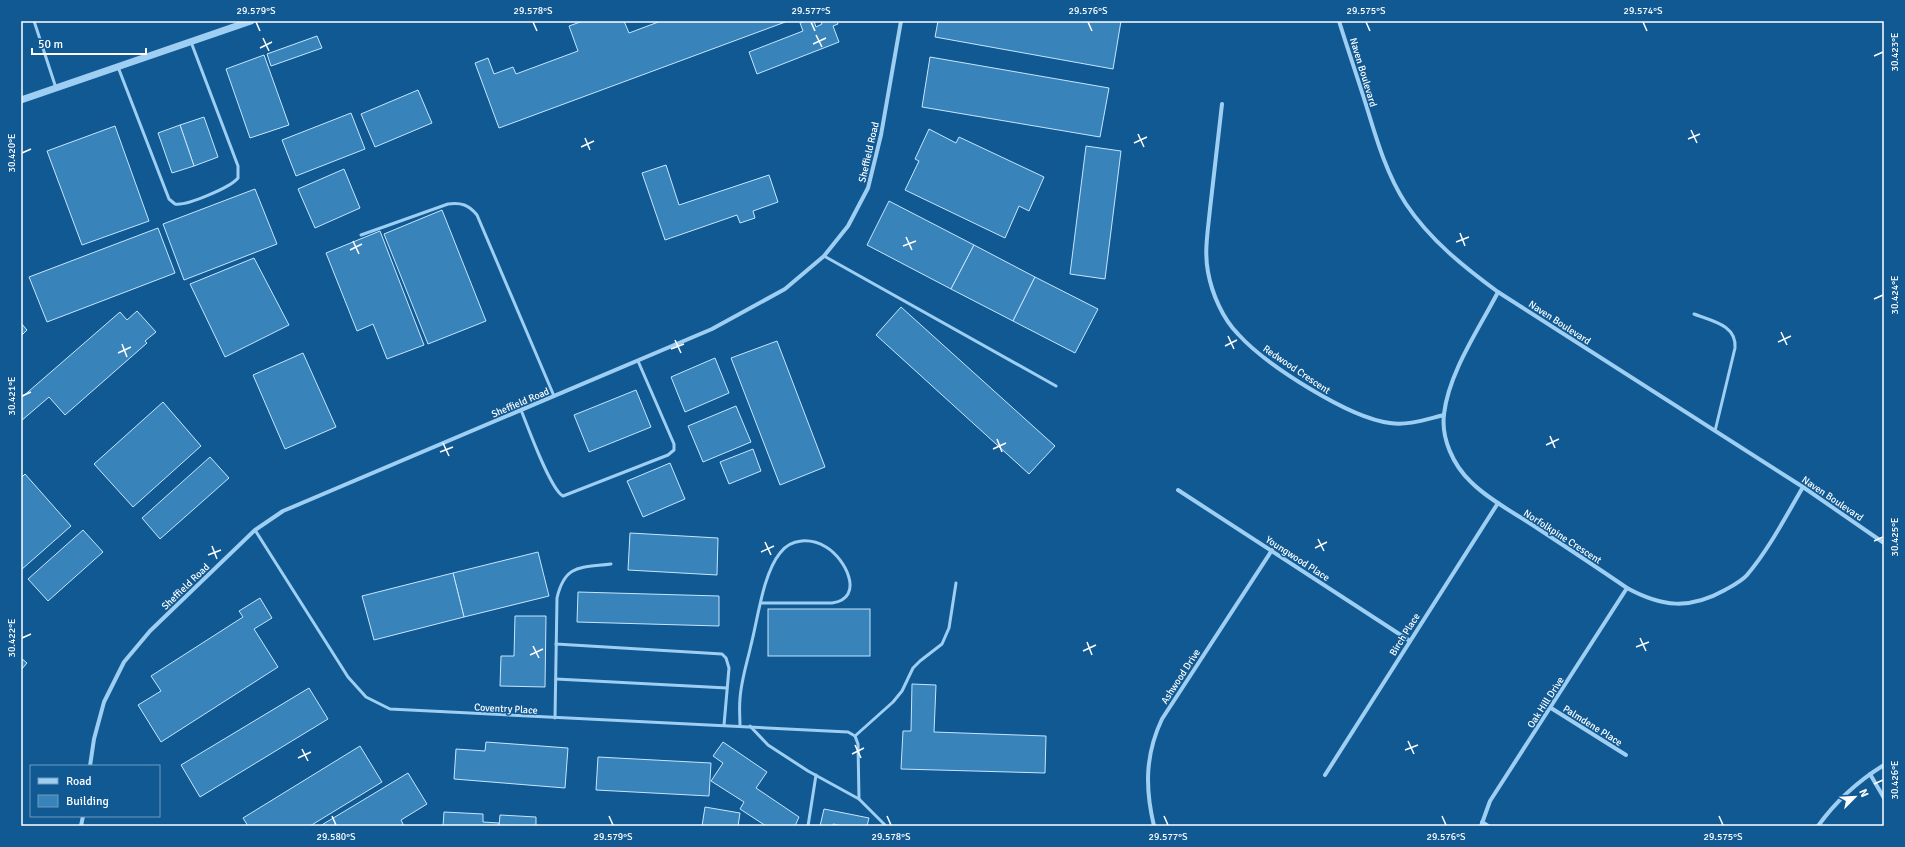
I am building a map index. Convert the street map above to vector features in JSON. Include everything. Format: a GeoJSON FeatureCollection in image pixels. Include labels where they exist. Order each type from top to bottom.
{"type":"FeatureCollection","features":[{"type":"Feature","properties":{"kind":"street"},"geometry":{"type":"LineString","coordinates":[[21,100],[251,21]]}},
{"type":"Feature","properties":{"kind":"street","name":"Sheffield Road"},"geometry":{"type":"LineString","coordinates":[[90,765],[94,739],[104,702],[124,662],[150,631],[255,530],[283,512],[712,329],[758,306],[785,289],[824,256],[848,226],[858,210],[868,188],[881,135],[901,21]]}},
{"type":"Feature","properties":{"kind":"street","name":"Naven Boulevard"},"geometry":{"type":"LineString","coordinates":[[1339,21],[1382,156],[1406,203],[1420,223],[1445,249],[1466,268],[1498,292],[1803,488],[1884,543]]}},
{"type":"Feature","properties":{"kind":"street","name":"Redwood Crescent"},"geometry":{"type":"LineString","coordinates":[[1222,104],[1206,258],[1213,290],[1228,321],[1237,334],[1269,361],[1329,400],[1361,416],[1390,424],[1403,424],[1444,415]]}},
{"type":"Feature","properties":{"kind":"street","name":"Norfolkpine Crescent"},"geometry":{"type":"LineString","coordinates":[[1498,292],[1455,374],[1447,395],[1444,415],[1446,441],[1451,455],[1471,482],[1498,503],[1627,588],[1646,598],[1665,604],[1680,605],[1716,595],[1732,586],[1746,576],[1760,558],[1803,488]]}},
{"type":"Feature","properties":{"kind":"street","name":"Youngwood Place"},"geometry":{"type":"LineString","coordinates":[[1178,490],[1410,641]]}},
{"type":"Feature","properties":{"kind":"street","name":"Birch Place"},"geometry":{"type":"LineString","coordinates":[[1325,775],[1498,503]]}},
{"type":"Feature","properties":{"kind":"street","name":"Ashwood Drive"},"geometry":{"type":"LineString","coordinates":[[1154,826],[1151,811],[1148,768],[1154,735],[1162,719],[1272,550]]}},
{"type":"Feature","properties":{"kind":"street","name":"Oak Hill Drive"},"geometry":{"type":"LineString","coordinates":[[1482,824],[1490,801],[1627,588]]}},
{"type":"Feature","properties":{"kind":"street","name":"Palmdene Place"},"geometry":{"type":"LineString","coordinates":[[1551,708],[1626,755]]}},
{"type":"Feature","properties":{"kind":"street"},"geometry":{"type":"LineString","coordinates":[[1818,826],[1833,805],[1870,774],[1884,765]]}},
{"type":"Feature","properties":{"kind":"street"},"geometry":{"type":"LineString","coordinates":[[1870,774],[1884,798]]}},
{"type":"Feature","properties":{"kind":"street"},"geometry":{"type":"LineString","coordinates":[[1482,824],[1488,826]]}},
{"type":"Feature","properties":{"kind":"lane"},"geometry":{"type":"LineString","coordinates":[[34,21],[56,88]]}},
{"type":"Feature","properties":{"kind":"lane"},"geometry":{"type":"LineString","coordinates":[[118,67],[169,199],[175,204],[184,204],[230,185],[238,178],[239,173],[238,166],[192,42]]}},
{"type":"Feature","properties":{"kind":"lane"},"geometry":{"type":"LineString","coordinates":[[362,235],[448,204],[459,203],[468,206],[477,215],[554,396]]}},
{"type":"Feature","properties":{"kind":"lane"},"geometry":{"type":"LineString","coordinates":[[824,256],[1056,386]]}},
{"type":"Feature","properties":{"kind":"lane"},"geometry":{"type":"LineString","coordinates":[[1694,314],[1728,328],[1733,333],[1735,338],[1735,348],[1715,431]]}},
{"type":"Feature","properties":{"kind":"lane"},"geometry":{"type":"LineString","coordinates":[[522,410],[551,482],[559,494],[563,496],[668,455],[674,450],[674,444],[638,360]]}},
{"type":"Feature","properties":{"kind":"lane","name":"Coventry Place"},"geometry":{"type":"LineString","coordinates":[[255,530],[348,677],[366,697],[390,709],[555,718],[750,726],[848,732],[855,736]]}},
{"type":"Feature","properties":{"kind":"lane"},"geometry":{"type":"LineString","coordinates":[[740,726],[740,698],[761,603],[771,566],[780,552],[792,543],[802,540],[812,541],[828,548],[841,561],[849,577],[850,589],[846,597],[841,601],[832,603],[761,603]]}},
{"type":"Feature","properties":{"kind":"lane"},"geometry":{"type":"LineString","coordinates":[[555,718],[557,598],[560,584],[566,575],[582,568],[611,564]]}},
{"type":"Feature","properties":{"kind":"lane"},"geometry":{"type":"LineString","coordinates":[[859,799],[858,749],[855,736],[893,702],[902,691],[914,668],[920,661],[942,644],[949,628],[956,583]]}},
{"type":"Feature","properties":{"kind":"lane"},"geometry":{"type":"LineString","coordinates":[[556,644],[718,653],[724,656],[729,663],[724,725]]}},
{"type":"Feature","properties":{"kind":"lane"},"geometry":{"type":"LineString","coordinates":[[556,678],[728,688]]}},
{"type":"Feature","properties":{"kind":"lane"},"geometry":{"type":"LineString","coordinates":[[750,726],[768,745],[816,775],[859,799],[886,826]]}},
{"type":"Feature","properties":{"kind":"lane"},"geometry":{"type":"LineString","coordinates":[[808,826],[816,775]]}},
{"type":"Feature","properties":{"kind":"building"},"geometry":{"type":"Polygon","coordinates":[[[583,21],[624,21],[629,33],[661,21],[788,21],[499,128],[475,63],[488,58],[494,74],[513,67],[516,74],[578,51],[569,26],[583,21]]]}},
{"type":"Feature","properties":{"kind":"building"},"geometry":{"type":"Polygon","coordinates":[[[814,21],[816,27],[822,24],[821,21],[837,21],[838,24],[833,26],[839,42],[757,74],[749,52],[803,31],[800,23],[814,21]]]}},
{"type":"Feature","properties":{"kind":"building"},"geometry":{"type":"Polygon","coordinates":[[[938,21],[1121,21],[1113,69],[935,37],[938,21]]]}},
{"type":"Feature","properties":{"kind":"building"},"geometry":{"type":"Polygon","coordinates":[[[317,36],[322,48],[271,66],[267,54],[317,36]]]}},
{"type":"Feature","properties":{"kind":"building"},"geometry":{"type":"Polygon","coordinates":[[[264,55],[289,125],[250,138],[226,69],[264,55]]]}},
{"type":"Feature","properties":{"kind":"building"},"geometry":{"type":"Polygon","coordinates":[[[930,57],[1109,88],[1100,137],[922,107],[930,57]]]}},
{"type":"Feature","properties":{"kind":"building"},"geometry":{"type":"Polygon","coordinates":[[[418,90],[432,123],[375,147],[361,114],[418,90]]]}},
{"type":"Feature","properties":{"kind":"building"},"geometry":{"type":"Polygon","coordinates":[[[351,113],[365,149],[296,176],[282,140],[351,113]]]}},
{"type":"Feature","properties":{"kind":"building"},"geometry":{"type":"Polygon","coordinates":[[[204,117],[218,157],[194,166],[180,125],[204,117]]]}},
{"type":"Feature","properties":{"kind":"building"},"geometry":{"type":"Polygon","coordinates":[[[180,125],[194,166],[172,173],[158,133],[180,125]]]}},
{"type":"Feature","properties":{"kind":"building"},"geometry":{"type":"Polygon","coordinates":[[[115,126],[149,221],[82,245],[47,151],[115,126]]]}},
{"type":"Feature","properties":{"kind":"building"},"geometry":{"type":"Polygon","coordinates":[[[929,129],[956,143],[959,137],[1044,177],[1029,211],[1019,206],[1005,238],[905,190],[919,161],[915,159],[929,129]]]}},
{"type":"Feature","properties":{"kind":"building"},"geometry":{"type":"Polygon","coordinates":[[[1086,146],[1121,151],[1105,279],[1070,274],[1086,146]]]}},
{"type":"Feature","properties":{"kind":"building"},"geometry":{"type":"Polygon","coordinates":[[[666,165],[679,205],[769,175],[778,202],[753,211],[755,218],[740,223],[737,215],[665,240],[642,173],[666,165]]]}},
{"type":"Feature","properties":{"kind":"building"},"geometry":{"type":"Polygon","coordinates":[[[344,169],[360,208],[315,228],[298,189],[344,169]]]}},
{"type":"Feature","properties":{"kind":"building"},"geometry":{"type":"Polygon","coordinates":[[[255,189],[277,244],[184,280],[163,224],[255,189]]]}},
{"type":"Feature","properties":{"kind":"building"},"geometry":{"type":"Polygon","coordinates":[[[889,201],[974,245],[951,289],[867,245],[889,201]]]}},
{"type":"Feature","properties":{"kind":"building"},"geometry":{"type":"Polygon","coordinates":[[[442,210],[486,321],[428,344],[384,234],[442,210]]]}},
{"type":"Feature","properties":{"kind":"building"},"geometry":{"type":"Polygon","coordinates":[[[158,228],[175,273],[47,322],[29,277],[158,228]]]}},
{"type":"Feature","properties":{"kind":"building"},"geometry":{"type":"Polygon","coordinates":[[[380,231],[424,345],[387,359],[373,324],[357,331],[326,253],[380,231]]]}},
{"type":"Feature","properties":{"kind":"building"},"geometry":{"type":"Polygon","coordinates":[[[974,245],[1035,277],[1013,321],[951,289],[974,245]]]}},
{"type":"Feature","properties":{"kind":"building"},"geometry":{"type":"Polygon","coordinates":[[[254,258],[289,325],[225,357],[190,284],[254,258]]]}},
{"type":"Feature","properties":{"kind":"building"},"geometry":{"type":"Polygon","coordinates":[[[1035,277],[1098,309],[1075,353],[1013,321],[1035,277]]]}},
{"type":"Feature","properties":{"kind":"building"},"geometry":{"type":"Polygon","coordinates":[[[901,307],[1055,446],[1029,474],[876,335],[901,307]]]}},
{"type":"Feature","properties":{"kind":"building"},"geometry":{"type":"Polygon","coordinates":[[[137,311],[156,332],[145,341],[147,343],[65,415],[49,397],[21,421],[21,398],[120,312],[127,320],[137,311]]]}},
{"type":"Feature","properties":{"kind":"building"},"geometry":{"type":"Polygon","coordinates":[[[21,323],[27,330],[21,336],[21,323]]]}},
{"type":"Feature","properties":{"kind":"building"},"geometry":{"type":"Polygon","coordinates":[[[777,341],[825,467],[780,485],[731,358],[777,341]]]}},
{"type":"Feature","properties":{"kind":"building"},"geometry":{"type":"Polygon","coordinates":[[[303,353],[336,427],[285,449],[253,375],[303,353]]]}},
{"type":"Feature","properties":{"kind":"building"},"geometry":{"type":"Polygon","coordinates":[[[715,358],[729,393],[685,412],[671,377],[715,358]]]}},
{"type":"Feature","properties":{"kind":"building"},"geometry":{"type":"Polygon","coordinates":[[[636,390],[651,427],[589,452],[574,415],[636,390]]]}},
{"type":"Feature","properties":{"kind":"building"},"geometry":{"type":"Polygon","coordinates":[[[163,402],[201,446],[133,507],[94,464],[163,402]]]}},
{"type":"Feature","properties":{"kind":"building"},"geometry":{"type":"Polygon","coordinates":[[[736,406],[751,442],[703,462],[688,426],[736,406]]]}},
{"type":"Feature","properties":{"kind":"building"},"geometry":{"type":"Polygon","coordinates":[[[753,449],[761,471],[729,484],[720,462],[753,449]]]}},
{"type":"Feature","properties":{"kind":"building"},"geometry":{"type":"Polygon","coordinates":[[[210,457],[229,478],[160,539],[142,518],[210,457]]]}},
{"type":"Feature","properties":{"kind":"building"},"geometry":{"type":"Polygon","coordinates":[[[670,463],[685,499],[643,517],[627,481],[670,463]]]}},
{"type":"Feature","properties":{"kind":"building"},"geometry":{"type":"Polygon","coordinates":[[[25,474],[71,526],[21,570],[21,478],[25,474]]]}},
{"type":"Feature","properties":{"kind":"building"},"geometry":{"type":"Polygon","coordinates":[[[83,530],[103,552],[48,601],[28,579],[83,530]]]}},
{"type":"Feature","properties":{"kind":"building"},"geometry":{"type":"Polygon","coordinates":[[[630,533],[718,538],[717,575],[628,570],[630,533]]]}},
{"type":"Feature","properties":{"kind":"building"},"geometry":{"type":"Polygon","coordinates":[[[538,552],[549,596],[464,617],[453,573],[538,552]]]}},
{"type":"Feature","properties":{"kind":"building"},"geometry":{"type":"Polygon","coordinates":[[[453,573],[464,617],[374,640],[362,596],[453,573]]]}},
{"type":"Feature","properties":{"kind":"building"},"geometry":{"type":"Polygon","coordinates":[[[578,592],[719,596],[719,626],[577,622],[578,592]]]}},
{"type":"Feature","properties":{"kind":"building"},"geometry":{"type":"Polygon","coordinates":[[[260,598],[272,618],[254,629],[278,667],[161,742],[138,705],[161,691],[151,676],[243,617],[239,611],[260,598]]]}},
{"type":"Feature","properties":{"kind":"building"},"geometry":{"type":"Polygon","coordinates":[[[768,609],[870,609],[870,656],[768,656],[768,609]]]}},
{"type":"Feature","properties":{"kind":"building"},"geometry":{"type":"Polygon","coordinates":[[[515,616],[546,616],[545,687],[500,686],[501,656],[514,656],[515,616]]]}},
{"type":"Feature","properties":{"kind":"building"},"geometry":{"type":"Polygon","coordinates":[[[21,658],[27,663],[21,670],[21,658]]]}},
{"type":"Feature","properties":{"kind":"building"},"geometry":{"type":"Polygon","coordinates":[[[912,684],[936,685],[934,732],[1046,736],[1045,773],[901,769],[903,731],[911,731],[912,684]]]}},
{"type":"Feature","properties":{"kind":"building"},"geometry":{"type":"Polygon","coordinates":[[[309,688],[328,719],[200,797],[181,765],[309,688]]]}},
{"type":"Feature","properties":{"kind":"building"},"geometry":{"type":"Polygon","coordinates":[[[486,742],[568,748],[565,788],[454,779],[456,749],[485,751],[486,742]]]}},
{"type":"Feature","properties":{"kind":"building"},"geometry":{"type":"Polygon","coordinates":[[[723,742],[767,772],[756,788],[799,817],[795,826],[766,826],[740,809],[744,802],[711,781],[723,763],[713,756],[723,742]]]}},
{"type":"Feature","properties":{"kind":"building"},"geometry":{"type":"Polygon","coordinates":[[[360,746],[382,782],[310,826],[248,826],[243,818],[360,746]]]}},
{"type":"Feature","properties":{"kind":"building"},"geometry":{"type":"Polygon","coordinates":[[[598,757],[711,763],[709,796],[596,790],[598,757]]]}},
{"type":"Feature","properties":{"kind":"building"},"geometry":{"type":"Polygon","coordinates":[[[408,773],[427,804],[401,820],[404,826],[320,826],[408,773]]]}},
{"type":"Feature","properties":{"kind":"building"},"geometry":{"type":"Polygon","coordinates":[[[705,807],[740,813],[738,826],[702,826],[705,807]]]}},
{"type":"Feature","properties":{"kind":"building"},"geometry":{"type":"Polygon","coordinates":[[[824,809],[869,818],[867,826],[843,826],[833,824],[833,826],[820,826],[824,809]]]}},
{"type":"Feature","properties":{"kind":"building"},"geometry":{"type":"Polygon","coordinates":[[[444,812],[483,814],[483,822],[499,823],[499,826],[443,826],[444,812]]]}},
{"type":"Feature","properties":{"kind":"building"},"geometry":{"type":"Polygon","coordinates":[[[500,815],[536,817],[536,826],[499,826],[500,815]]]}}]}
